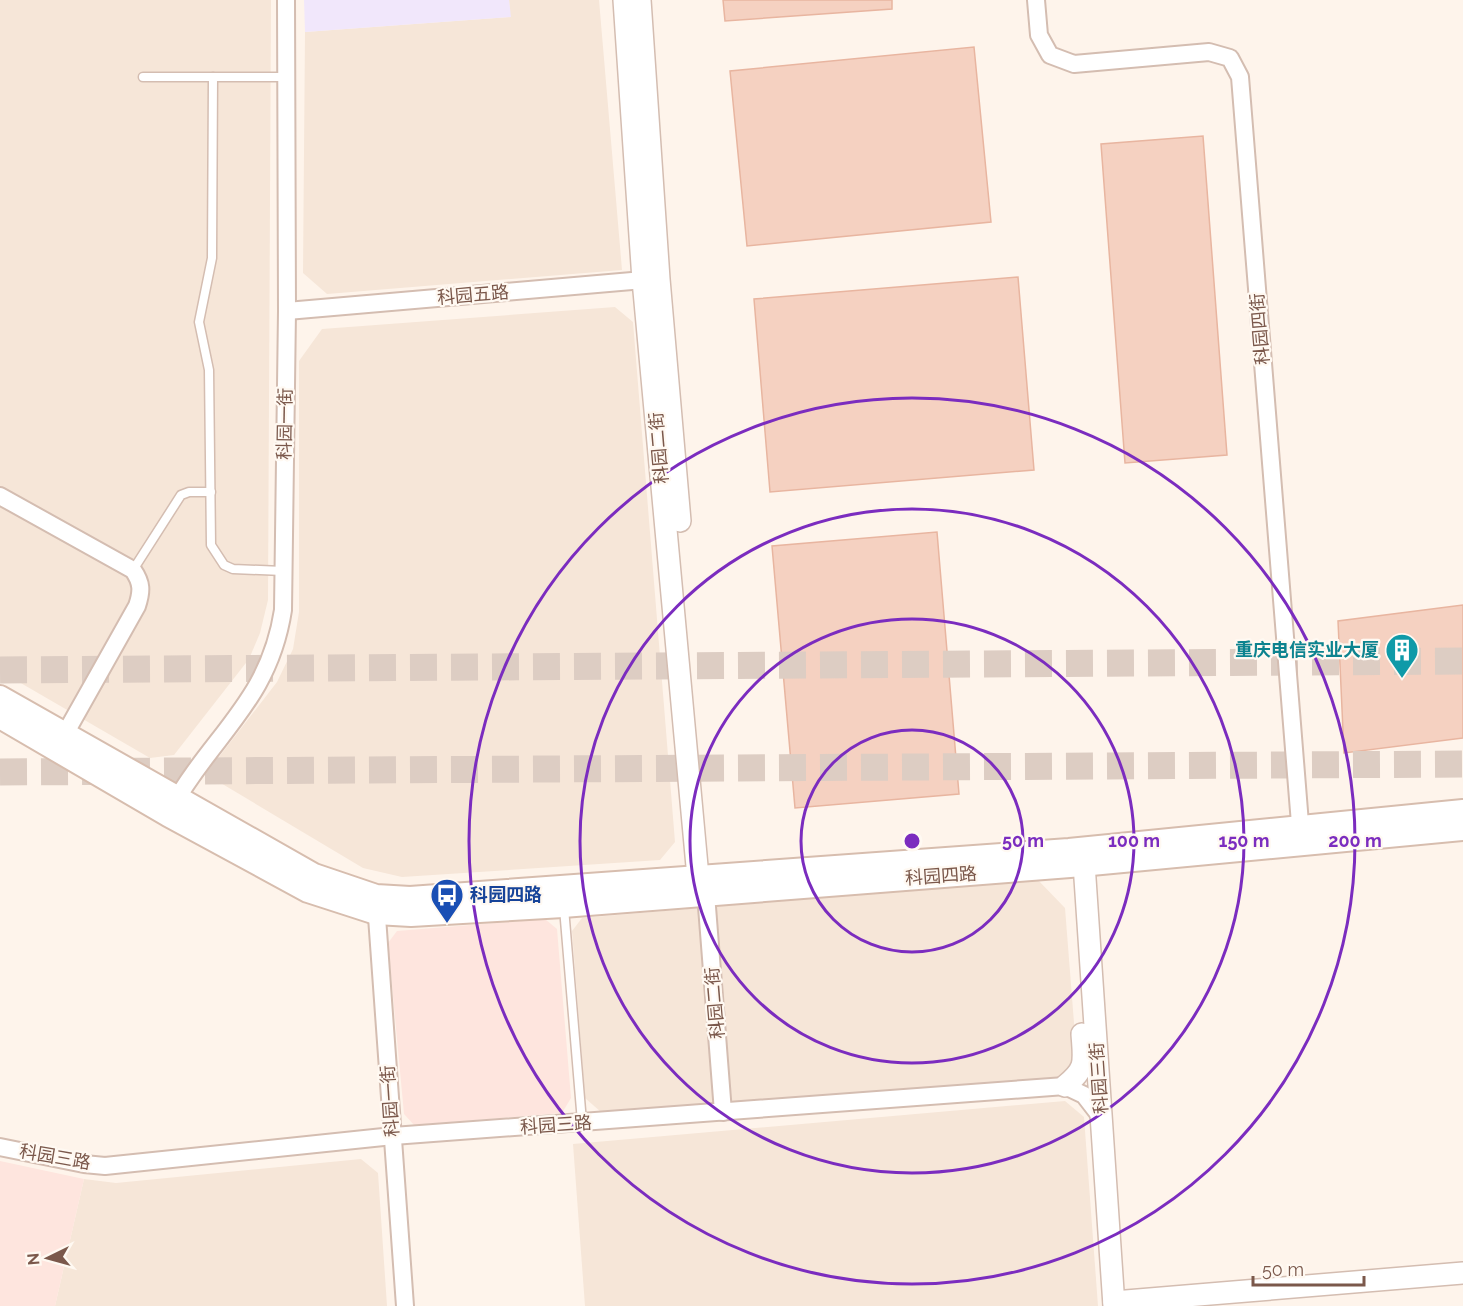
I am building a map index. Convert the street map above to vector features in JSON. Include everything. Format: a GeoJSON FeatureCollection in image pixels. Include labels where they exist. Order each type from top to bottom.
{"type":"FeatureCollection","features":[{"type":"Feature","properties":{"kind":"main road","name":"科园四路"},"geometry":{"type":"LineString","coordinates":[[0,697],[65,734],[172,806],[308,891],[376,904],[411,915],[563,906],[705,882]]}},
{"type":"Feature","properties":{"kind":"main road","name":"科园四路"},"geometry":{"type":"LineString","coordinates":[[0,717],[172,806]]}},
{"type":"Feature","properties":{"kind":"main road","name":"科园四路"},"geometry":{"type":"LineString","coordinates":[[376,904],[410,898],[1076,858],[1301,834],[1463,811]]}},
{"type":"Feature","properties":{"kind":"main road","name":"科园四路"},"geometry":{"type":"LineString","coordinates":[[1301,834],[1463,829]]}},
{"type":"Feature","properties":{"kind":"street","name":"科园一街"},"geometry":{"type":"LineString","coordinates":[[172,806],[248,703],[269,665],[279,637],[283,610],[287,311],[286,0]]}},
{"type":"Feature","properties":{"kind":"street","name":"科园二街"},"geometry":{"type":"LineString","coordinates":[[624,0],[705,882],[723,1112]]}},
{"type":"Feature","properties":{"kind":"street","name":"科园二街"},"geometry":{"type":"LineString","coordinates":[[640,0],[651,280]]}},
{"type":"Feature","properties":{"kind":"street","name":"科园四街"},"geometry":{"type":"LineString","coordinates":[[1036,0],[1039,35],[1050,55],[1074,64],[1209,52],[1230,58],[1240,77],[1301,834]]}},
{"type":"Feature","properties":{"kind":"street","name":"科园五路"},"geometry":{"type":"LineString","coordinates":[[287,311],[651,280]]}},
{"type":"Feature","properties":{"kind":"street"},"geometry":{"type":"LineString","coordinates":[[0,496],[133,570],[140,580],[141,592],[137,606],[65,734]]}},
{"type":"Feature","properties":{"kind":"street","name":"科园三街"},"geometry":{"type":"LineString","coordinates":[[1065,1086],[1080,1073],[1084,1056],[1076,858]]}},
{"type":"Feature","properties":{"kind":"street","name":"科园三街"},"geometry":{"type":"LineString","coordinates":[[1076,858],[1101,1117],[1114,1304]]}},
{"type":"Feature","properties":{"kind":"street","name":"科园一街"},"geometry":{"type":"LineString","coordinates":[[376,904],[405,1306]]}},
{"type":"Feature","properties":{"kind":"street"},"geometry":{"type":"LineString","coordinates":[[1065,1086],[1084,1095],[1101,1117]]}},
{"type":"Feature","properties":{"kind":"street","name":"科园三路"},"geometry":{"type":"LineString","coordinates":[[0,1147],[105,1166],[393,1137],[1065,1086]]}},
{"type":"Feature","properties":{"kind":"street"},"geometry":{"type":"LineString","coordinates":[[1114,1304],[1463,1273]]}},
{"type":"Feature","properties":{"kind":"lane"},"geometry":{"type":"LineString","coordinates":[[143,77],[286,77]]}},
{"type":"Feature","properties":{"kind":"lane"},"geometry":{"type":"LineString","coordinates":[[213,77],[212,258],[199,322],[209,370],[211,545],[224,565],[233,569],[283,571]]}},
{"type":"Feature","properties":{"kind":"lane"},"geometry":{"type":"LineString","coordinates":[[133,570],[180,495],[189,492],[211,492]]}},
{"type":"Feature","properties":{"kind":"lane"},"geometry":{"type":"LineString","coordinates":[[563,906],[582,1123]]}},
{"type":"Feature","properties":{"kind":"shaded area"},"geometry":{"type":"Polygon","coordinates":[[[0,0],[271,0],[268,600],[260,633],[249,659],[174,755],[150,758],[0,671],[0,0]]]}},
{"type":"Feature","properties":{"kind":"shaded area"},"geometry":{"type":"Polygon","coordinates":[[[304,0],[509,0],[511,17],[305,32],[304,0]]]}},
{"type":"Feature","properties":{"kind":"shaded area"},"geometry":{"type":"Polygon","coordinates":[[[509,0],[599,0],[622,270],[327,294],[303,273],[305,32],[510,17],[509,0]]]}},
{"type":"Feature","properties":{"kind":"shaded area"},"geometry":{"type":"Polygon","coordinates":[[[615,307],[633,322],[675,842],[660,860],[402,877],[363,868],[219,782],[215,762],[277,682],[293,649],[299,612],[299,361],[322,329],[615,307]]]}},
{"type":"Feature","properties":{"kind":"shaded area"},"geometry":{"type":"Polygon","coordinates":[[[1037,879],[1065,908],[1077,1061],[1067,1077],[601,1112],[585,1098],[572,931],[582,918],[1037,879]]]}},
{"type":"Feature","properties":{"kind":"shaded area"},"geometry":{"type":"Polygon","coordinates":[[[545,919],[557,929],[571,1098],[562,1113],[414,1125],[404,1114],[388,943],[397,931],[545,919]]]}},
{"type":"Feature","properties":{"kind":"shaded area"},"geometry":{"type":"Polygon","coordinates":[[[1065,1101],[1084,1117],[1098,1306],[585,1306],[573,1144],[1065,1101]]]}},
{"type":"Feature","properties":{"kind":"shaded area"},"geometry":{"type":"Polygon","coordinates":[[[361,1159],[378,1173],[387,1306],[55,1306],[84,1179],[116,1183],[361,1159]]]}},
{"type":"Feature","properties":{"kind":"shaded area"},"geometry":{"type":"Polygon","coordinates":[[[0,1161],[84,1179],[55,1306],[0,1306],[0,1161]]]}},
{"type":"Feature","properties":{"kind":"building"},"geometry":{"type":"Polygon","coordinates":[[[723,0],[892,0],[892,9],[725,21],[723,0]]]}},
{"type":"Feature","properties":{"kind":"building"},"geometry":{"type":"Polygon","coordinates":[[[974,47],[991,222],[747,246],[730,71],[974,47]]]}},
{"type":"Feature","properties":{"kind":"building"},"geometry":{"type":"Polygon","coordinates":[[[1203,136],[1227,455],[1125,463],[1101,144],[1203,136]]]}},
{"type":"Feature","properties":{"kind":"building"},"geometry":{"type":"Polygon","coordinates":[[[1018,277],[1034,470],[770,492],[754,299],[1018,277]]]}},
{"type":"Feature","properties":{"kind":"building"},"geometry":{"type":"Polygon","coordinates":[[[937,532],[959,794],[795,808],[772,546],[937,532]]]}},
{"type":"Feature","properties":{"kind":"building","name":"重庆电信实业大厦"},"geometry":{"type":"Polygon","coordinates":[[[1463,605],[1463,738],[1344,753],[1338,621],[1463,605]]]}},
{"type":"Feature","properties":{"kind":"tunnel"},"geometry":{"type":"LineString","coordinates":[[0,670],[1463,661]]}},
{"type":"Feature","properties":{"kind":"tunnel"},"geometry":{"type":"LineString","coordinates":[[0,772],[1463,764]]}},
{"type":"Feature","properties":{"kind":"place","name":"重庆电信实业大厦"},"geometry":{"type":"Point","coordinates":[1402,679]}},
{"type":"Feature","properties":{"kind":"place","name":"科园四路"},"geometry":{"type":"Point","coordinates":[447,924]}}]}
